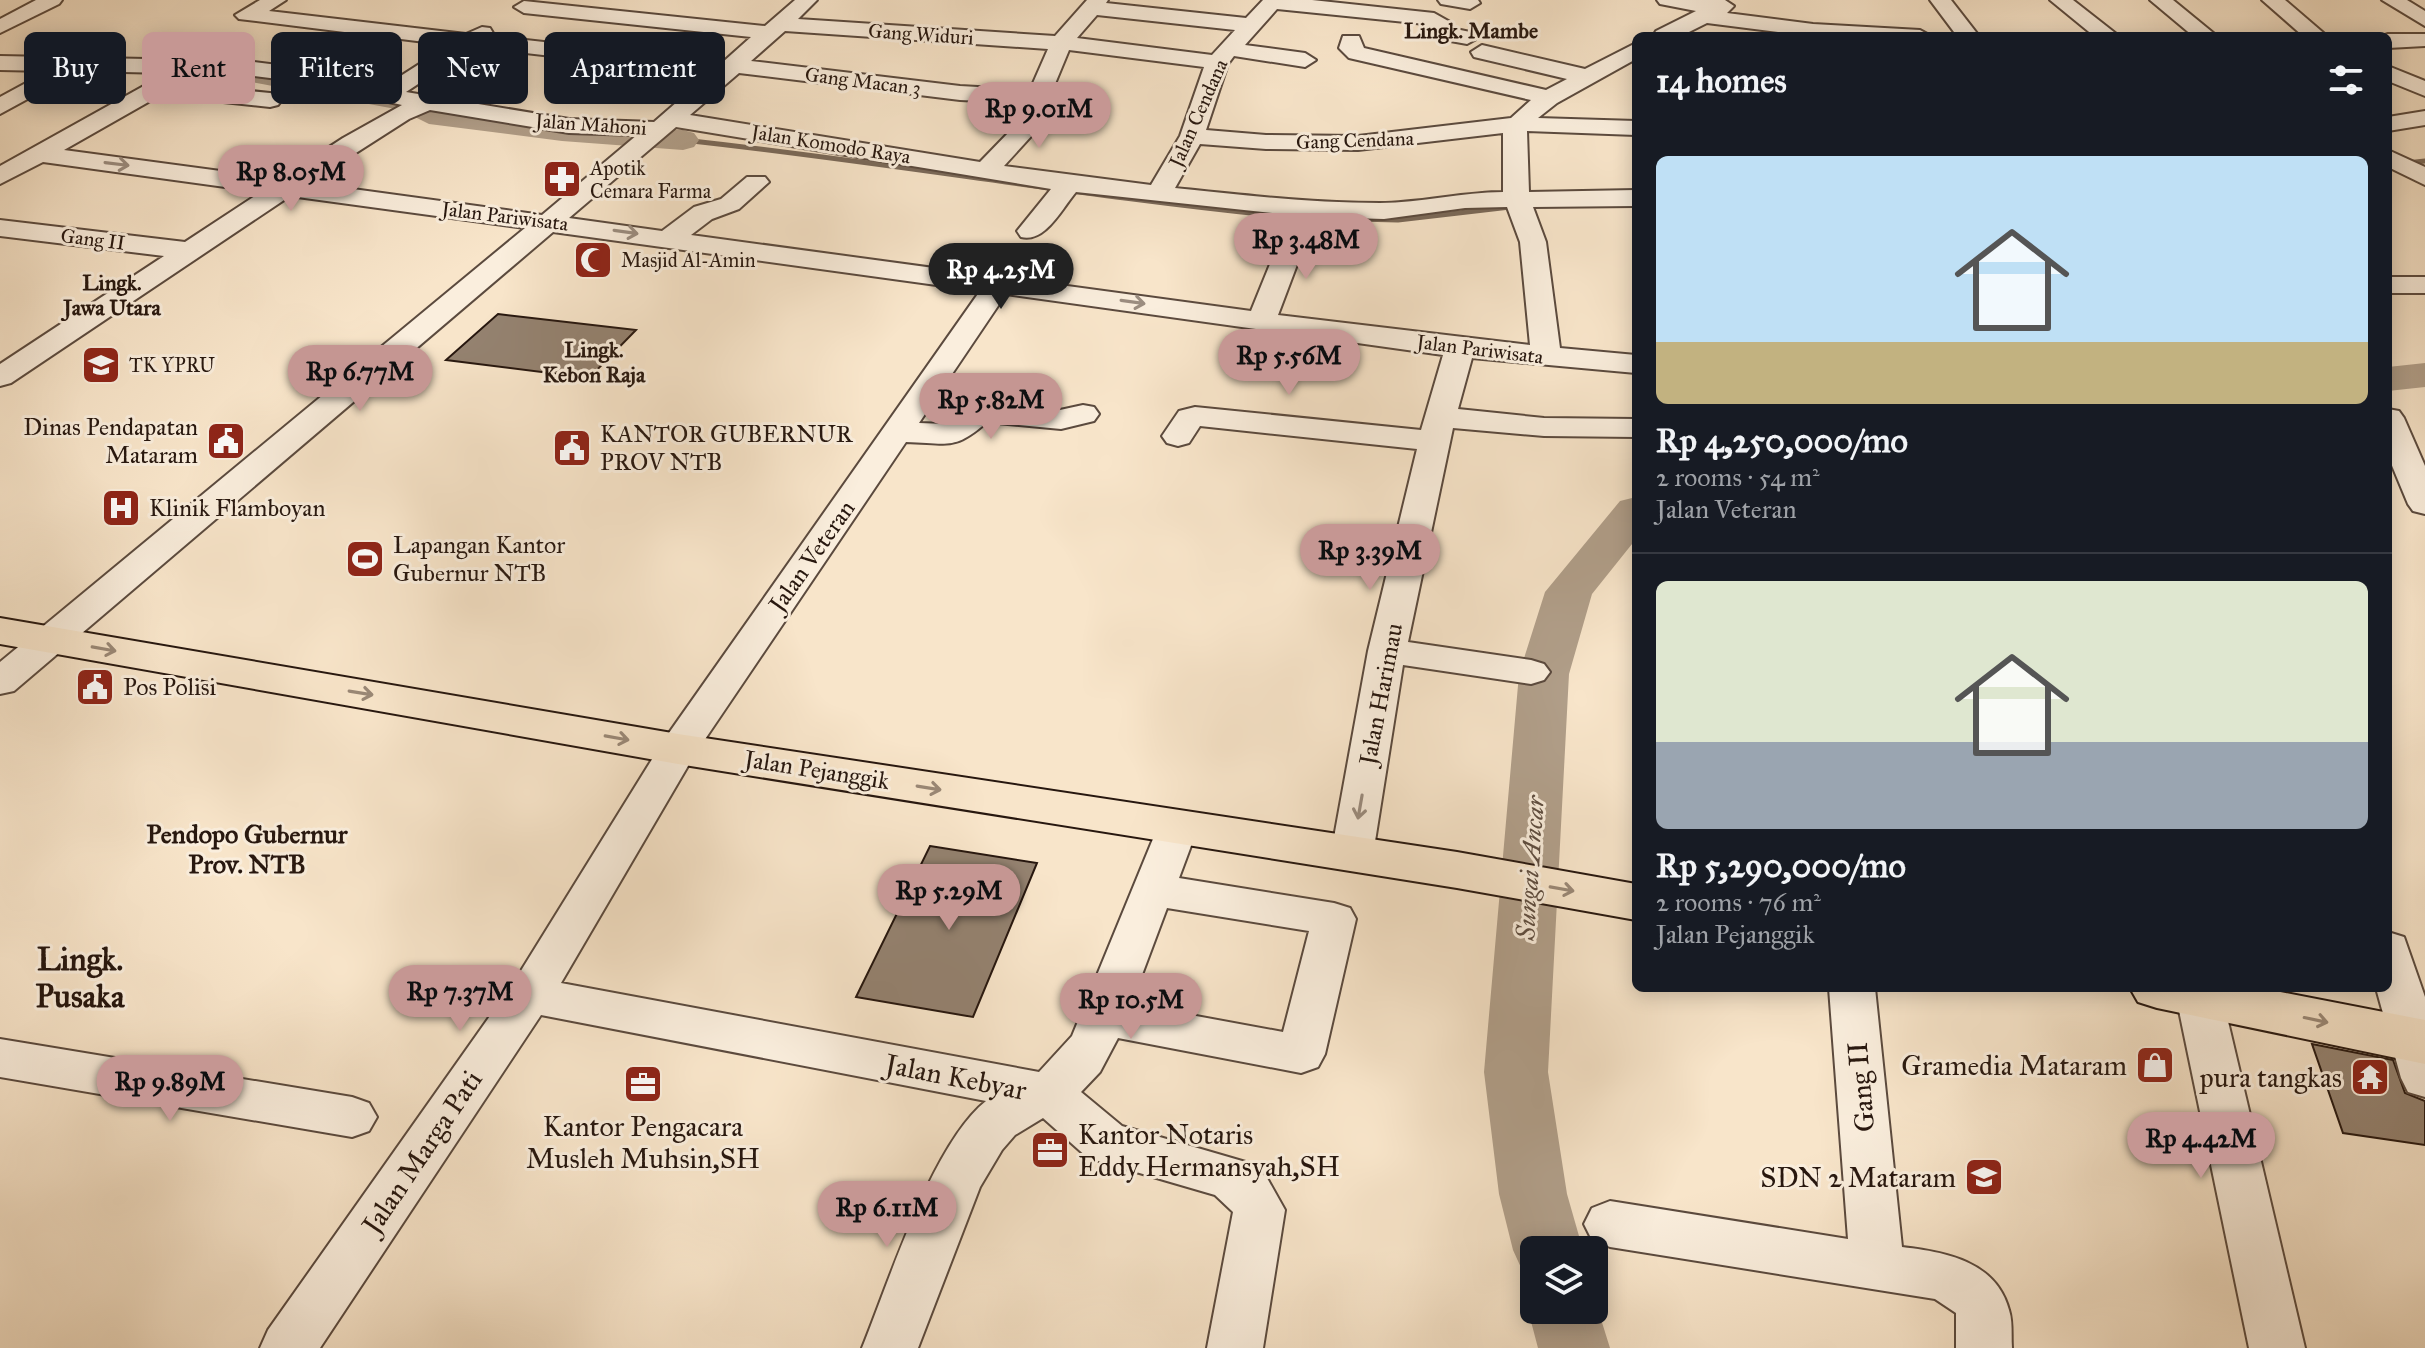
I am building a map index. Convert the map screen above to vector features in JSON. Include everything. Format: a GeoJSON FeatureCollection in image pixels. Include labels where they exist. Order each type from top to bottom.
{"type":"FeatureCollection","features":[{"type":"Feature","properties":{"kind":"main road","name":"Jalan Pejanggik"},"geometry":{"type":"LineString","coordinates":[[0,631],[678,749],[1457,870],[1630,901]]}},
{"type":"Feature","properties":{"kind":"main road"},"geometry":{"type":"LineString","coordinates":[[2178,992],[2421,1053]]}},
{"type":"Feature","properties":{"kind":"street"},"geometry":{"type":"LineString","coordinates":[[0,27],[10,15],[52,0]]}},
{"type":"Feature","properties":{"kind":"street","name":"Gang Macan 3"},"geometry":{"type":"LineString","coordinates":[[276,0],[246,15],[418,33]]}},
{"type":"Feature","properties":{"kind":"street"},"geometry":{"type":"LineString","coordinates":[[0,682],[732,68],[807,0]]}},
{"type":"Feature","properties":{"kind":"street"},"geometry":{"type":"LineString","coordinates":[[1448,0],[1470,3]]}},
{"type":"Feature","properties":{"kind":"street"},"geometry":{"type":"LineString","coordinates":[[1667,0],[1720,8],[1810,32]]}},
{"type":"Feature","properties":{"kind":"street"},"geometry":{"type":"LineString","coordinates":[[1940,0],[1965,32]]}},
{"type":"Feature","properties":{"kind":"street"},"geometry":{"type":"LineString","coordinates":[[2060,0],[2103,32]]}},
{"type":"Feature","properties":{"kind":"street"},"geometry":{"type":"LineString","coordinates":[[2160,0],[2201,32]]}},
{"type":"Feature","properties":{"kind":"street"},"geometry":{"type":"LineString","coordinates":[[2272,0],[2311,32]]}},
{"type":"Feature","properties":{"kind":"street"},"geometry":{"type":"LineString","coordinates":[[2392,0],[2425,20]]}},
{"type":"Feature","properties":{"kind":"street"},"geometry":{"type":"LineString","coordinates":[[1273,1],[1434,19],[1439,22],[1431,30],[1433,33],[1585,76]]}},
{"type":"Feature","properties":{"kind":"street","name":"Jalan Cendana"},"geometry":{"type":"LineString","coordinates":[[1159,194],[1192,136],[1222,56],[1273,1]]}},
{"type":"Feature","properties":{"kind":"street"},"geometry":{"type":"LineString","coordinates":[[987,169],[1023,132],[1061,43],[1095,4],[1249,25]]}},
{"type":"Feature","properties":{"kind":"street"},"geometry":{"type":"LineString","coordinates":[[312,22],[339,7]]}},
{"type":"Feature","properties":{"kind":"street"},"geometry":{"type":"LineString","coordinates":[[1672,32],[1720,8]]}},
{"type":"Feature","properties":{"kind":"street"},"geometry":{"type":"LineString","coordinates":[[484,32],[517,11]]}},
{"type":"Feature","properties":{"kind":"street","name":"Gang Widuri"},"geometry":{"type":"LineString","coordinates":[[517,11],[1305,60]]}},
{"type":"Feature","properties":{"kind":"street"},"geometry":{"type":"LineString","coordinates":[[2392,41],[2425,40]]}},
{"type":"Feature","properties":{"kind":"street"},"geometry":{"type":"LineString","coordinates":[[1351,41],[1350,48],[1357,53],[1549,98]]}},
{"type":"Feature","properties":{"kind":"street","name":"Gang Macan 3"},"geometry":{"type":"LineString","coordinates":[[528,45],[960,93],[1039,97]]}},
{"type":"Feature","properties":{"kind":"street"},"geometry":{"type":"LineString","coordinates":[[1546,357],[1533,242],[1516,197],[1518,124],[1549,98],[1632,52]]}},
{"type":"Feature","properties":{"kind":"street","name":"Jalan Mahoni"},"geometry":{"type":"LineString","coordinates":[[0,63],[24,65]]}},
{"type":"Feature","properties":{"kind":"street","name":"Jalan Mahoni"},"geometry":{"type":"LineString","coordinates":[[255,69],[294,74],[409,104],[569,126],[656,132]]}},
{"type":"Feature","properties":{"kind":"street"},"geometry":{"type":"LineString","coordinates":[[2392,75],[2423,87]]}},
{"type":"Feature","properties":{"kind":"street"},"geometry":{"type":"LineString","coordinates":[[2392,86],[2423,87]]}},
{"type":"Feature","properties":{"kind":"street"},"geometry":{"type":"LineString","coordinates":[[0,107],[24,94]]}},
{"type":"Feature","properties":{"kind":"street"},"geometry":{"type":"LineString","coordinates":[[5,370],[283,188],[409,104],[418,95]]}},
{"type":"Feature","properties":{"kind":"street"},"geometry":{"type":"LineString","coordinates":[[0,176],[142,96]]}},
{"type":"Feature","properties":{"kind":"street"},"geometry":{"type":"LineString","coordinates":[[255,98],[270,100]]}},
{"type":"Feature","properties":{"kind":"street"},"geometry":{"type":"LineString","coordinates":[[2392,123],[2425,118]]}},
{"type":"Feature","properties":{"kind":"street","name":"Gang Cendana"},"geometry":{"type":"LineString","coordinates":[[1192,136],[1358,143],[1518,124],[1632,128]]}},
{"type":"Feature","properties":{"kind":"street","name":"Jalan Komodo Raya"},"geometry":{"type":"LineString","coordinates":[[656,132],[987,169],[1064,189],[1159,194],[1305,210],[1384,211],[1516,197],[1632,198]]}},
{"type":"Feature","properties":{"kind":"street","name":"Jalan Pariwisata"},"geometry":{"type":"LineString","coordinates":[[40,154],[549,221],[1460,348],[1632,364]]}},
{"type":"Feature","properties":{"kind":"street"},"geometry":{"type":"LineString","coordinates":[[670,238],[703,213],[730,204],[756,182]]}},
{"type":"Feature","properties":{"kind":"street"},"geometry":{"type":"LineString","coordinates":[[1030,231],[1064,189]]}},
{"type":"Feature","properties":{"kind":"street"},"geometry":{"type":"LineString","coordinates":[[1262,320],[1305,210]]}},
{"type":"Feature","properties":{"kind":"street","name":"Gang II"},"geometry":{"type":"LineString","coordinates":[[0,228],[186,250]]}},
{"type":"Feature","properties":{"kind":"street","name":"Jalan Veteran"},"geometry":{"type":"LineString","coordinates":[[678,749],[999,284]]}},
{"type":"Feature","properties":{"kind":"street"},"geometry":{"type":"LineString","coordinates":[[2392,285],[2425,285]]}},
{"type":"Feature","properties":{"kind":"street","name":"Jalan Harimau"},"geometry":{"type":"LineString","coordinates":[[1352,854],[1387,651],[1438,429],[1460,348]]}},
{"type":"Feature","properties":{"kind":"street"},"geometry":{"type":"LineString","coordinates":[[897,432],[954,434],[980,412],[1061,420],[1083,414]]}},
{"type":"Feature","properties":{"kind":"street"},"geometry":{"type":"LineString","coordinates":[[1178,436],[1190,418],[1195,416],[1438,429],[1632,428]]}},
{"type":"Feature","properties":{"kind":"street"},"geometry":{"type":"LineString","coordinates":[[2403,431],[2425,504]]}},
{"type":"Feature","properties":{"kind":"street"},"geometry":{"type":"LineString","coordinates":[[1387,651],[1531,672]]}},
{"type":"Feature","properties":{"kind":"street","name":"Jalan Marga Pati"},"geometry":{"type":"LineString","coordinates":[[288,1348],[530,995],[678,749]]}},
{"type":"Feature","properties":{"kind":"street"},"geometry":{"type":"LineString","coordinates":[[890,1348],[957,1179],[970,1154],[1008,1112],[1049,1094],[1083,1059],[1177,827]]}},
{"type":"Feature","properties":{"kind":"street"},"geometry":{"type":"LineString","coordinates":[[1101,1017],[1301,1054],[1334,919],[1154,890]]}},
{"type":"Feature","properties":{"kind":"street"},"geometry":{"type":"LineString","coordinates":[[2392,962],[2421,1053]]}},
{"type":"Feature","properties":{"kind":"street","name":"Gang II"},"geometry":{"type":"LineString","coordinates":[[1852,992],[1877,1267]]}},
{"type":"Feature","properties":{"kind":"street"},"geometry":{"type":"LineString","coordinates":[[2178,992],[2277,1348]]}},
{"type":"Feature","properties":{"kind":"street","name":"Jalan Kebyar"},"geometry":{"type":"LineString","coordinates":[[530,995],[1049,1094],[1106,1143],[1231,1178],[1249,1193],[1259,1210],[1235,1348]]}},
{"type":"Feature","properties":{"kind":"street"},"geometry":{"type":"LineString","coordinates":[[0,1058],[352,1117]]}},
{"type":"Feature","properties":{"kind":"street"},"geometry":{"type":"LineString","coordinates":[[1610,1224],[1961,1282],[1982,1307],[1984,1348]]}},
{"type":"Feature","properties":{"kind":"building"},"geometry":{"type":"Polygon","coordinates":[[[498,314],[636,330],[589,378],[446,360],[498,314]]]}},
{"type":"Feature","properties":{"kind":"building"},"geometry":{"type":"Polygon","coordinates":[[[930,846],[1037,863],[973,1017],[856,997],[930,846]]]}},
{"type":"Feature","properties":{"kind":"building","name":"pura tangkas"},"geometry":{"type":"Polygon","coordinates":[[[2312,1044],[2393,1060],[2405,1093],[2425,1101],[2425,1145],[2343,1133],[2312,1044]]]}},
{"type":"Feature","properties":{"kind":"waterway"},"geometry":{"type":"LineString","coordinates":[[255,74],[410,103],[429,115],[562,132],[683,140]]}},
{"type":"Feature","properties":{"kind":"waterway"},"geometry":{"type":"LineString","coordinates":[[683,140],[1289,217]]}},
{"type":"Feature","properties":{"kind":"waterway"},"geometry":{"type":"LineString","coordinates":[[2392,165],[2425,161]]}},
{"type":"Feature","properties":{"kind":"waterway"},"geometry":{"type":"LineString","coordinates":[[1314,218],[1398,220],[1510,207]]}},
{"type":"Feature","properties":{"kind":"waterway","name":"Sungai Ancar"},"geometry":{"type":"LineString","coordinates":[[2392,379],[2425,375]]}},
{"type":"Feature","properties":{"kind":"waterway","name":"Sungai Ancar"},"geometry":{"type":"LineString","coordinates":[[1544,1236],[1533,1194],[1516,1072],[1544,674],[1569,592],[1632,515]]}},
{"type":"Feature","properties":{"kind":"waterway","name":"Sungai Ancar"},"geometry":{"type":"LineString","coordinates":[[1568,1324],[1574,1348]]}},
{"type":"Feature","properties":{"kind":"place","name":"Apotik Cemara Farma"},"geometry":{"type":"Point","coordinates":[562,179]}},
{"type":"Feature","properties":{"kind":"place","name":"Masjid Al-Amin"},"geometry":{"type":"Point","coordinates":[593,260]}},
{"type":"Feature","properties":{"kind":"place","name":"TK YPRU"},"geometry":{"type":"Point","coordinates":[101,365]}},
{"type":"Feature","properties":{"kind":"place","name":"Dinas Pendapatan Mataram"},"geometry":{"type":"Point","coordinates":[226,441]}},
{"type":"Feature","properties":{"kind":"place","name":"KANTOR GUBERNUR PROV NTB"},"geometry":{"type":"Point","coordinates":[572,448]}},
{"type":"Feature","properties":{"kind":"place","name":"Klinik Flamboyan"},"geometry":{"type":"Point","coordinates":[121,508]}},
{"type":"Feature","properties":{"kind":"place","name":"Lapangan Kantor Gubernur NTB"},"geometry":{"type":"Point","coordinates":[365,559]}},
{"type":"Feature","properties":{"kind":"place","name":"Pos Polisi"},"geometry":{"type":"Point","coordinates":[95,687]}},
{"type":"Feature","properties":{"kind":"place","name":"Gramedia Mataram"},"geometry":{"type":"Point","coordinates":[2155,1065]}},
{"type":"Feature","properties":{"kind":"place","name":"pura tangkas"},"geometry":{"type":"Point","coordinates":[2370,1077]}},
{"type":"Feature","properties":{"kind":"place","name":"Kantor Pengacara Musleh Muhsin,SH"},"geometry":{"type":"Point","coordinates":[643,1084]}},
{"type":"Feature","properties":{"kind":"place","name":"Kantor Notaris Eddy Hermansyah,SH"},"geometry":{"type":"Point","coordinates":[1050,1150]}},
{"type":"Feature","properties":{"kind":"place","name":"SDN 2 Mataram"},"geometry":{"type":"Point","coordinates":[1984,1177]}},
{"type":"Feature","properties":{"kind":"district","name":"Lingk. Mambe"},"geometry":{"type":"Point","coordinates":[1471,30]}},
{"type":"Feature","properties":{"kind":"district","name":"Lingk. Jawa Utara"},"geometry":{"type":"Point","coordinates":[112,294]}},
{"type":"Feature","properties":{"kind":"district","name":"Lingk. Kebon Raja"},"geometry":{"type":"Point","coordinates":[594,362]}},
{"type":"Feature","properties":{"kind":"district","name":"Pendopo Gubernur Prov. NTB"},"geometry":{"type":"Point","coordinates":[247,849]}},
{"type":"Feature","properties":{"kind":"district","name":"Lingk. Pusaka"},"geometry":{"type":"Point","coordinates":[80,978]}}]}
